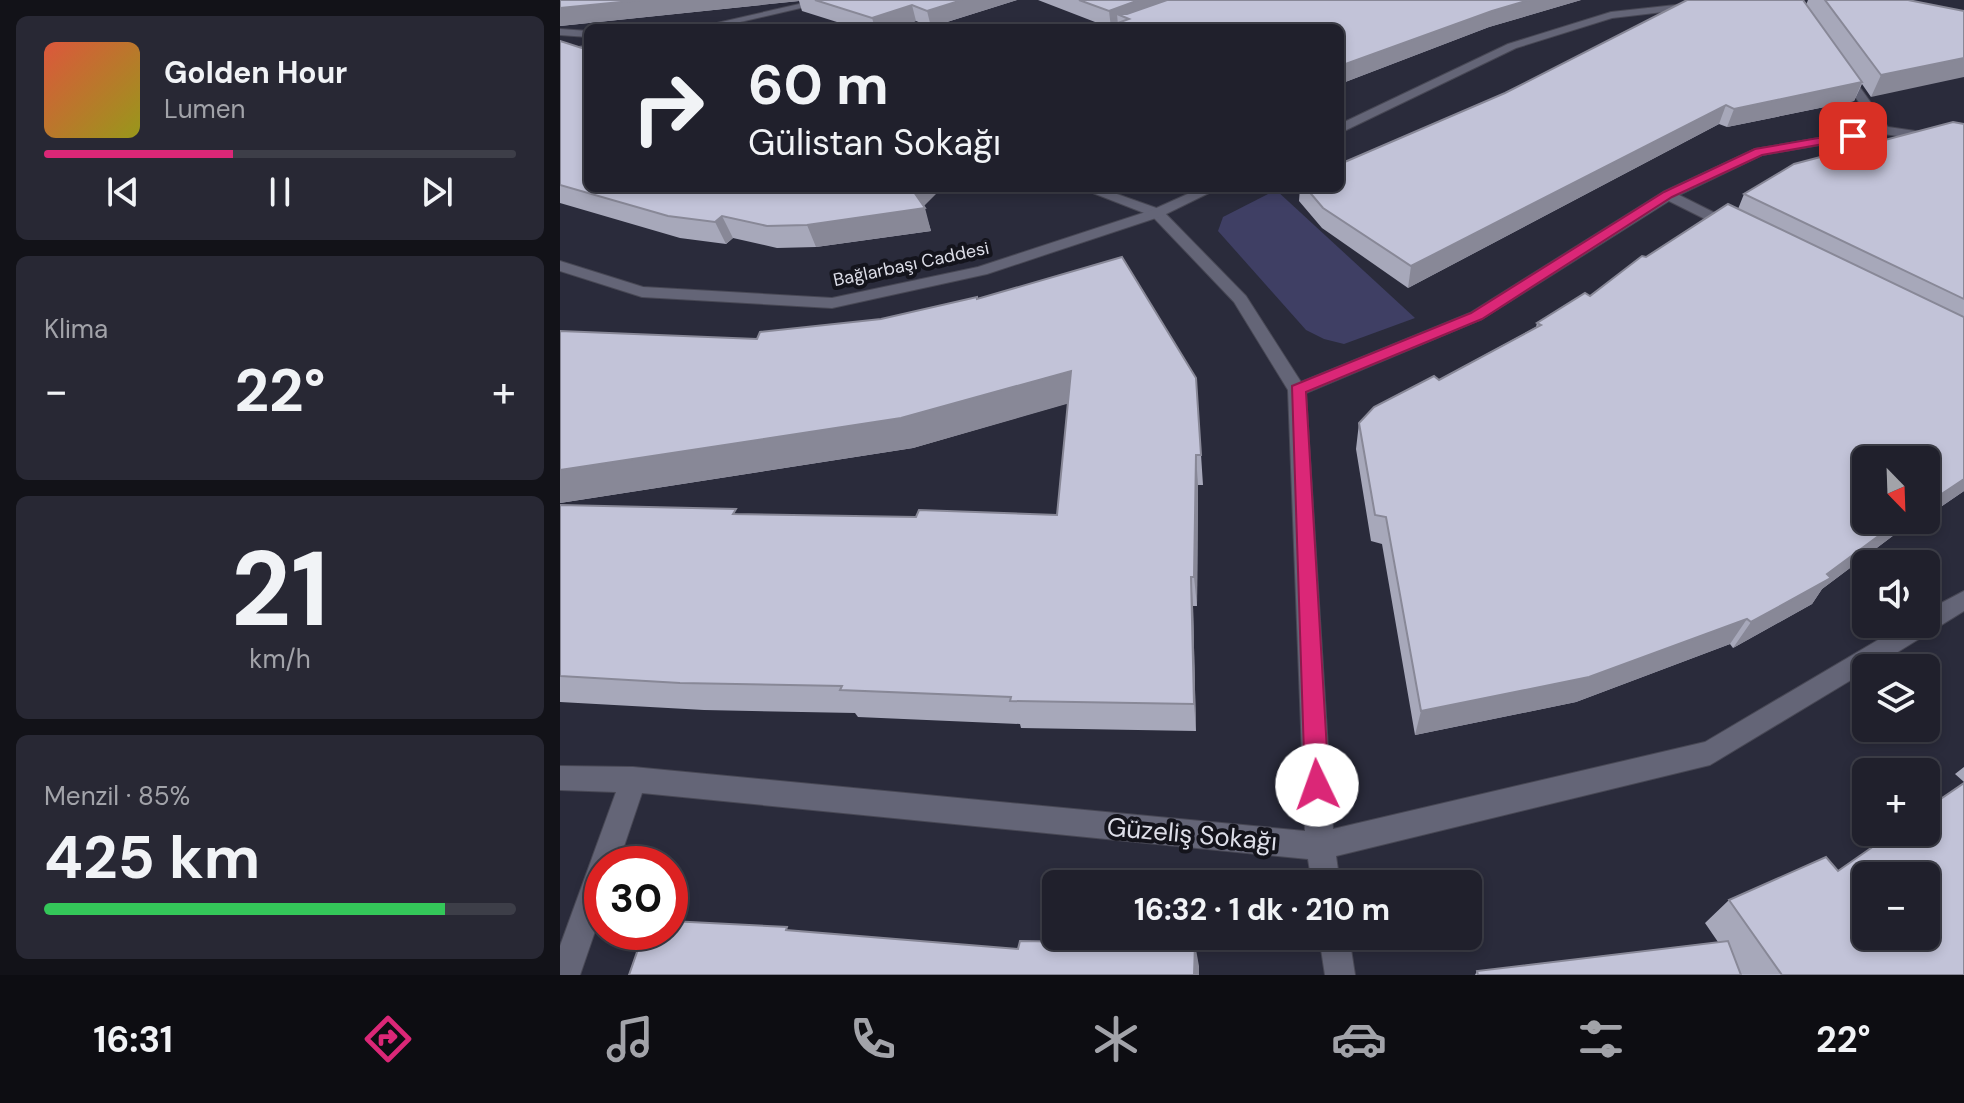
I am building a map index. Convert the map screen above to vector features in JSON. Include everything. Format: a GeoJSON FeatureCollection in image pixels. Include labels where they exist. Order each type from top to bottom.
{"type":"FeatureCollection","features":[{"type":"Feature","properties":{"kind":"street"},"geometry":{"type":"LineString","coordinates":[[719,24],[830,0]]}},
{"type":"Feature","properties":{"kind":"street"},"geometry":{"type":"LineString","coordinates":[[1344,127],[1512,46],[1611,15],[1709,5]]}},
{"type":"Feature","properties":{"kind":"street"},"geometry":{"type":"LineString","coordinates":[[560,32],[584,34]]}},
{"type":"Feature","properties":{"kind":"street"},"geometry":{"type":"LineString","coordinates":[[560,57],[584,48]]}},
{"type":"Feature","properties":{"kind":"street"},"geometry":{"type":"LineString","coordinates":[[1839,65],[1884,130]]}},
{"type":"Feature","properties":{"kind":"street"},"geometry":{"type":"LineString","coordinates":[[1297,390],[1476,316],[1668,195],[1759,152],[1884,130],[1964,142]]}},
{"type":"Feature","properties":{"kind":"street"},"geometry":{"type":"LineString","coordinates":[[1098,192],[1157,213],[1240,299],[1297,390],[1320,846],[1324,870]]}},
{"type":"Feature","properties":{"kind":"street","name":"Bağlarbaşı Caddesi"},"geometry":{"type":"LineString","coordinates":[[560,266],[642,292],[832,303],[982,271],[1157,213],[1203,192]]}},
{"type":"Feature","properties":{"kind":"street"},"geometry":{"type":"LineString","coordinates":[[1668,195],[1753,237]]}},
{"type":"Feature","properties":{"kind":"street","name":"Güzeliş Sokağı"},"geometry":{"type":"LineString","coordinates":[[560,778],[633,780],[1320,846],[1710,753],[1964,600]]}},
{"type":"Feature","properties":{"kind":"street"},"geometry":{"type":"LineString","coordinates":[[610,846],[633,780]]}},
{"type":"Feature","properties":{"kind":"street"},"geometry":{"type":"LineString","coordinates":[[565,975],[584,920]]}},
{"type":"Feature","properties":{"kind":"street"},"geometry":{"type":"LineString","coordinates":[[1336,950],[1340,975]]}},
{"type":"Feature","properties":{"kind":"shaded area"},"geometry":{"type":"Polygon","coordinates":[[[1272,192],[1278,192],[1415,318],[1344,344],[1306,330],[1218,231],[1223,217],[1272,192]]]}},
{"type":"Feature","properties":{"kind":"building"},"geometry":{"type":"Polygon","coordinates":[[[560,0],[641,0],[560,8],[560,0]]]}},
{"type":"Feature","properties":{"kind":"building"},"geometry":{"type":"Polygon","coordinates":[[[815,0],[962,0],[927,11],[912,5],[872,18],[815,0]]]}},
{"type":"Feature","properties":{"kind":"building"},"geometry":{"type":"Polygon","coordinates":[[[1079,0],[1139,0],[1109,11],[1079,0]]]}},
{"type":"Feature","properties":{"kind":"building"},"geometry":{"type":"Polygon","coordinates":[[[1167,0],[1529,0],[1344,65],[1344,24],[1115,24],[1129,19],[1117,14],[1127,14],[1167,0]]]}},
{"type":"Feature","properties":{"kind":"building"},"geometry":{"type":"Polygon","coordinates":[[[1687,0],[1803,0],[1862,82],[1734,109],[1726,105],[1411,266],[1323,208],[1309,192],[1344,192],[1344,162],[1505,93],[1687,0]]]}},
{"type":"Feature","properties":{"kind":"building"},"geometry":{"type":"Polygon","coordinates":[[[1825,0],[1908,0],[1964,11],[1964,58],[1881,75],[1825,0]]]}},
{"type":"Feature","properties":{"kind":"building"},"geometry":{"type":"Polygon","coordinates":[[[560,41],[584,49],[584,192],[560,185],[560,41]]]}},
{"type":"Feature","properties":{"kind":"building"},"geometry":{"type":"Polygon","coordinates":[[[1953,122],[1964,124],[1964,299],[1744,194],[1794,164],[1953,122]]]}},
{"type":"Feature","properties":{"kind":"building"},"geometry":{"type":"Polygon","coordinates":[[[584,192],[914,192],[925,208],[807,225],[767,226],[722,216],[715,222],[668,216],[584,192]]]}},
{"type":"Feature","properties":{"kind":"building"},"geometry":{"type":"Polygon","coordinates":[[[1728,204],[1964,317],[1964,479],[1940,495],[1940,446],[1852,446],[1852,534],[1881,534],[1859,550],[1852,550],[1852,556],[1827,574],[1831,578],[1751,622],[1747,619],[1589,677],[1421,711],[1386,517],[1375,515],[1359,423],[1374,407],[1434,376],[1439,380],[1541,325],[1537,323],[1585,293],[1590,296],[1642,256],[1646,257],[1728,204]]]}},
{"type":"Feature","properties":{"kind":"building"},"geometry":{"type":"Polygon","coordinates":[[[1122,257],[1196,378],[1201,455],[1196,455],[1194,577],[1191,577],[1194,704],[1010,701],[1011,697],[840,690],[842,686],[680,683],[560,676],[560,505],[736,509],[733,514],[916,517],[919,510],[1057,515],[1071,371],[901,418],[560,470],[560,331],[757,339],[760,332],[881,319],[977,299],[1122,257]]]}},
{"type":"Feature","properties":{"kind":"building"},"geometry":{"type":"Polygon","coordinates":[[[1964,783],[1964,975],[1782,975],[1729,900],[1826,857],[1838,871],[1874,846],[1940,846],[1940,799],[1964,783]]]}},
{"type":"Feature","properties":{"kind":"building"},"geometry":{"type":"Polygon","coordinates":[[[688,922],[787,927],[786,930],[1018,949],[1020,941],[1042,941],[1042,950],[1195,950],[1194,975],[629,975],[638,950],[688,950],[688,922]]]}},
{"type":"Feature","properties":{"kind":"building"},"geometry":{"type":"Polygon","coordinates":[[[1728,941],[1741,975],[1478,975],[1477,971],[1728,941]]]}},
{"type":"Feature","properties":{"kind":"route"},"geometry":{"type":"LineString","coordinates":[[1317,785],[1297,390],[1476,316],[1668,195],[1759,152],[1853,136]]}}]}
